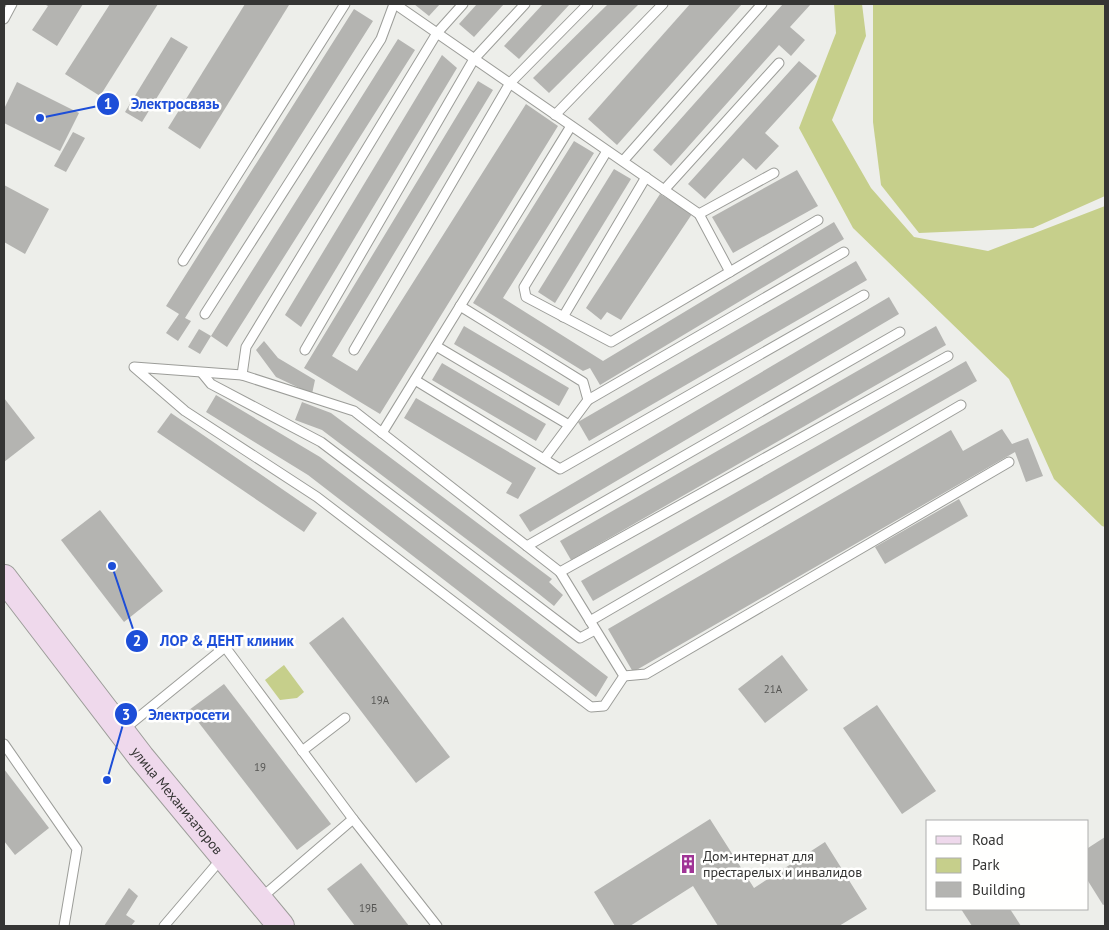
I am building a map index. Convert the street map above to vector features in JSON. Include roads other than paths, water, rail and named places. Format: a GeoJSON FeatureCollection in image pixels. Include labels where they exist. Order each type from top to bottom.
{"type":"FeatureCollection","features":[{"type":"Feature","properties":{"kind":"main road","name":"улица Механизаторов"},"geometry":{"type":"LineString","coordinates":[[4,578],[121,732],[281,926]]}},
{"type":"Feature","properties":{"kind":"lane"},"geometry":{"type":"LineString","coordinates":[[4,19],[12,4]]}},
{"type":"Feature","properties":{"kind":"lane"},"geometry":{"type":"LineString","coordinates":[[183,261],[345,4]]}},
{"type":"Feature","properties":{"kind":"lane"},"geometry":{"type":"LineString","coordinates":[[204,314],[381,38],[394,4],[699,214],[730,272]]}},
{"type":"Feature","properties":{"kind":"lane"},"geometry":{"type":"LineString","coordinates":[[242,375],[246,347],[437,33],[463,4]]}},
{"type":"Feature","properties":{"kind":"lane"},"geometry":{"type":"LineString","coordinates":[[304,350],[474,59],[525,4]]}},
{"type":"Feature","properties":{"kind":"lane"},"geometry":{"type":"LineString","coordinates":[[354,350],[510,83],[588,4]]}},
{"type":"Feature","properties":{"kind":"lane"},"geometry":{"type":"LineString","coordinates":[[555,115],[663,4]]}},
{"type":"Feature","properties":{"kind":"lane"},"geometry":{"type":"LineString","coordinates":[[623,161],[762,4]]}},
{"type":"Feature","properties":{"kind":"lane"},"geometry":{"type":"LineString","coordinates":[[664,190],[778,63]]}},
{"type":"Feature","properties":{"kind":"lane"},"geometry":{"type":"LineString","coordinates":[[382,433],[571,126]]}},
{"type":"Feature","properties":{"kind":"lane"},"geometry":{"type":"LineString","coordinates":[[607,151],[524,287],[526,297],[611,342],[818,220]]}},
{"type":"Feature","properties":{"kind":"lane"},"geometry":{"type":"LineString","coordinates":[[699,214],[774,173]]}},
{"type":"Feature","properties":{"kind":"lane"},"geometry":{"type":"LineString","coordinates":[[563,317],[646,177]]}},
{"type":"Feature","properties":{"kind":"lane"},"geometry":{"type":"LineString","coordinates":[[544,459],[588,400],[844,252]]}},
{"type":"Feature","properties":{"kind":"lane"},"geometry":{"type":"LineString","coordinates":[[415,380],[560,469],[864,295]]}},
{"type":"Feature","properties":{"kind":"lane"},"geometry":{"type":"LineString","coordinates":[[460,306],[583,382],[588,400]]}},
{"type":"Feature","properties":{"kind":"lane"},"geometry":{"type":"LineString","coordinates":[[528,546],[900,332]]}},
{"type":"Feature","properties":{"kind":"lane"},"geometry":{"type":"LineString","coordinates":[[436,346],[570,425]]}},
{"type":"Feature","properties":{"kind":"lane"},"geometry":{"type":"LineString","coordinates":[[560,572],[948,356]]}},
{"type":"Feature","properties":{"kind":"lane"},"geometry":{"type":"LineString","coordinates":[[134,367],[242,375],[354,412],[560,572],[624,676],[604,706],[591,707],[317,497],[185,410],[134,367]]}},
{"type":"Feature","properties":{"kind":"lane"},"geometry":{"type":"LineString","coordinates":[[202,372],[211,384],[321,442],[580,638],[595,630]]}},
{"type":"Feature","properties":{"kind":"lane"},"geometry":{"type":"LineString","coordinates":[[590,621],[961,405]]}},
{"type":"Feature","properties":{"kind":"lane"},"geometry":{"type":"LineString","coordinates":[[624,676],[646,674],[1009,462]]}},
{"type":"Feature","properties":{"kind":"lane"},"geometry":{"type":"LineString","coordinates":[[121,732],[225,647],[302,751],[437,926]]}},
{"type":"Feature","properties":{"kind":"lane"},"geometry":{"type":"LineString","coordinates":[[302,751],[345,718]]}},
{"type":"Feature","properties":{"kind":"lane"},"geometry":{"type":"LineString","coordinates":[[4,744],[77,849],[64,926]]}},
{"type":"Feature","properties":{"kind":"lane"},"geometry":{"type":"LineString","coordinates":[[259,900],[353,818]]}},
{"type":"Feature","properties":{"kind":"lane"},"geometry":{"type":"LineString","coordinates":[[164,926],[223,857]]}},
{"type":"Feature","properties":{"kind":"place","name":"Электросвязь"},"geometry":{"type":"Point","coordinates":[40,118]}},
{"type":"Feature","properties":{"kind":"place","name":"ЛОР & ДЕНТ клиник"},"geometry":{"type":"Point","coordinates":[112,566]}},
{"type":"Feature","properties":{"kind":"place","name":"Электросети"},"geometry":{"type":"Point","coordinates":[107,780]}},
{"type":"Feature","properties":{"kind":"place","name":"Дом-интернат для престарелых и инвалидов"},"geometry":{"type":"Point","coordinates":[688,864]}}]}
